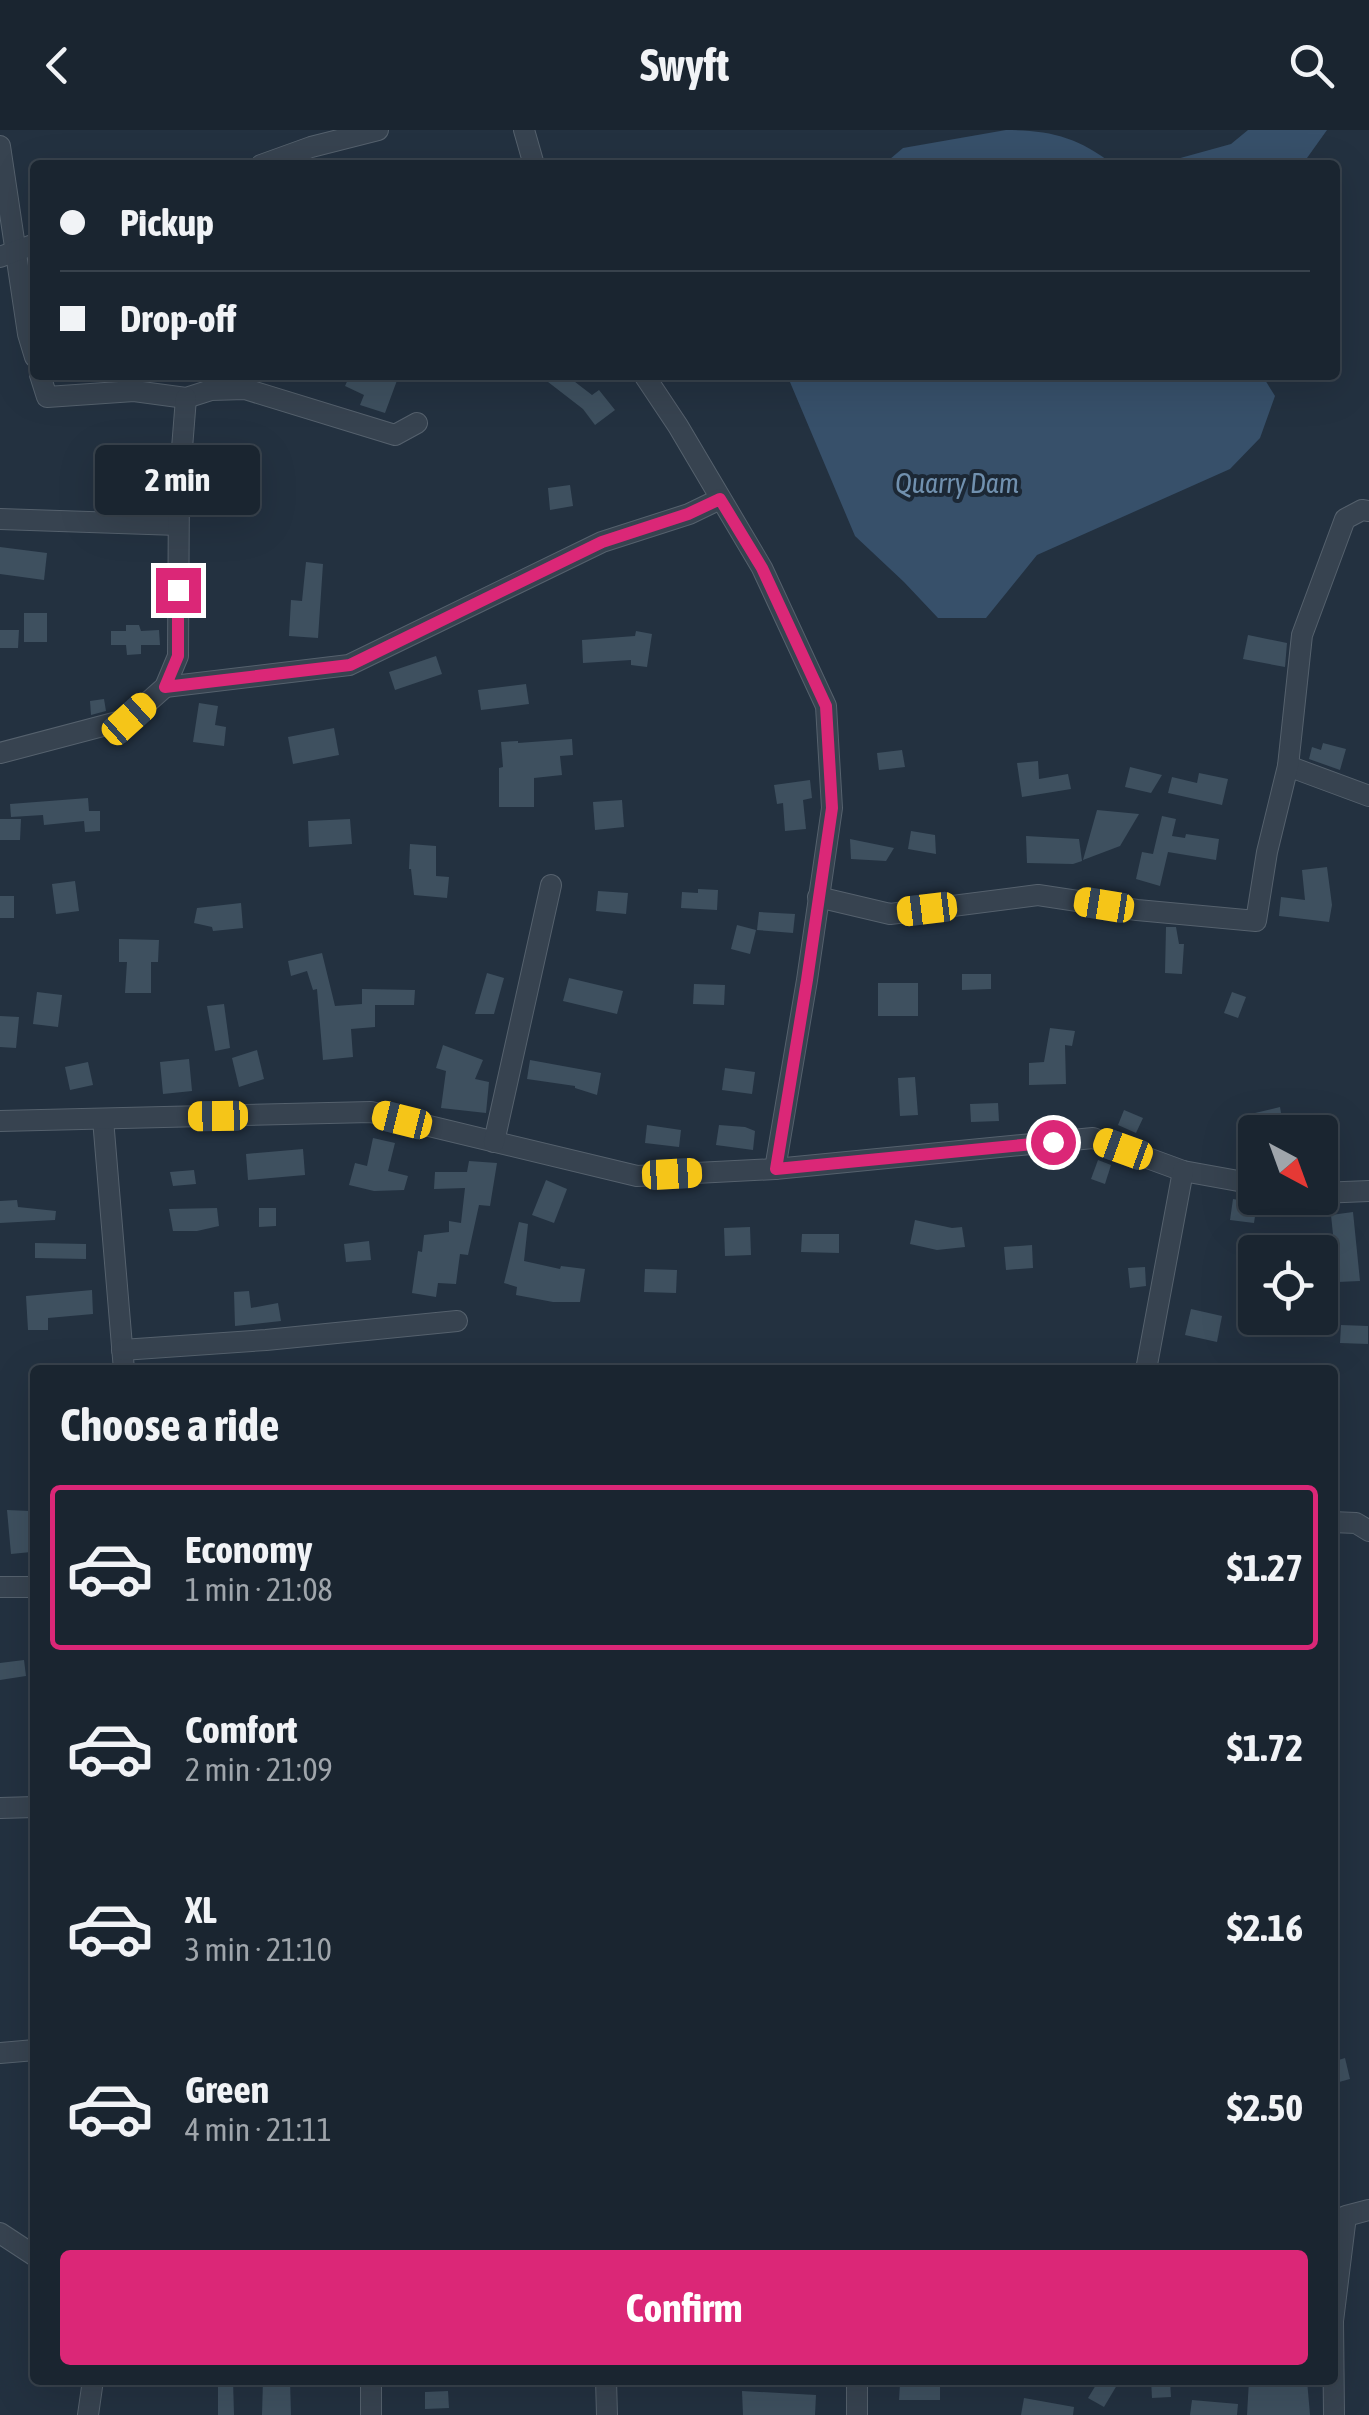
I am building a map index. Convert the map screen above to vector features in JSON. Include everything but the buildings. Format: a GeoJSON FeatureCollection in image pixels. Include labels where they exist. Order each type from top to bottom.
{"type":"FeatureCollection","features":[{"type":"Feature","properties":{"kind":"street"},"geometry":{"type":"LineString","coordinates":[[275,160],[378,130]]}},
{"type":"Feature","properties":{"kind":"street"},"geometry":{"type":"LineString","coordinates":[[524,130],[533,160]]}},
{"type":"Feature","properties":{"kind":"street"},"geometry":{"type":"LineString","coordinates":[[0,146],[30,341]]}},
{"type":"Feature","properties":{"kind":"street"},"geometry":{"type":"LineString","coordinates":[[42,380],[47,397],[134,391],[186,398],[210,390],[245,389],[395,436],[417,423]]}},
{"type":"Feature","properties":{"kind":"street"},"geometry":{"type":"LineString","coordinates":[[647,380],[762,568],[826,706],[832,808],[776,1169]]}},
{"type":"Feature","properties":{"kind":"street"},"geometry":{"type":"LineString","coordinates":[[0,752],[129,719],[165,687],[178,656],[178,525],[186,398]]}},
{"type":"Feature","properties":{"kind":"street"},"geometry":{"type":"LineString","coordinates":[[165,687],[350,665],[602,542],[688,514],[720,499]]}},
{"type":"Feature","properties":{"kind":"street"},"geometry":{"type":"LineString","coordinates":[[818,897],[890,914],[1038,895],[1137,910],[1256,920],[1267,852],[1288,766],[1302,635],[1344,519],[1369,510]]}},
{"type":"Feature","properties":{"kind":"street"},"geometry":{"type":"LineString","coordinates":[[0,519],[178,525]]}},
{"type":"Feature","properties":{"kind":"street"},"geometry":{"type":"LineString","coordinates":[[1288,766],[1369,796]]}},
{"type":"Feature","properties":{"kind":"street"},"geometry":{"type":"LineString","coordinates":[[494,1142],[551,886]]}},
{"type":"Feature","properties":{"kind":"street"},"geometry":{"type":"LineString","coordinates":[[0,1122],[371,1112],[637,1176],[776,1169],[1093,1138],[1183,1171],[1238,1181]]}},
{"type":"Feature","properties":{"kind":"street"},"geometry":{"type":"LineString","coordinates":[[103,1119],[123,1360],[266,1340],[457,1321]]}},
{"type":"Feature","properties":{"kind":"street"},"geometry":{"type":"LineString","coordinates":[[1147,1365],[1183,1171]]}},
{"type":"Feature","properties":{"kind":"street"},"geometry":{"type":"LineString","coordinates":[[1338,1192],[1369,1191]]}},
{"type":"Feature","properties":{"kind":"street"},"geometry":{"type":"LineString","coordinates":[[1338,1522],[1356,1522],[1369,1531]]}},
{"type":"Feature","properties":{"kind":"street"},"geometry":{"type":"LineString","coordinates":[[0,1587],[30,1586]]}},
{"type":"Feature","properties":{"kind":"street"},"geometry":{"type":"LineString","coordinates":[[0,1808],[30,1806]]}},
{"type":"Feature","properties":{"kind":"street"},"geometry":{"type":"LineString","coordinates":[[0,2052],[30,2050]]}},
{"type":"Feature","properties":{"kind":"street"},"geometry":{"type":"LineString","coordinates":[[1338,2281],[1346,2216],[1369,2210]]}},
{"type":"Feature","properties":{"kind":"street"},"geometry":{"type":"LineString","coordinates":[[0,2233],[30,2251]]}},
{"type":"Feature","properties":{"kind":"street"},"geometry":{"type":"LineString","coordinates":[[88,2415],[92,2385]]}},
{"type":"Feature","properties":{"kind":"street"},"geometry":{"type":"LineString","coordinates":[[370,2415],[371,2385]]}},
{"type":"Feature","properties":{"kind":"street"},"geometry":{"type":"LineString","coordinates":[[606,2385],[607,2415]]}},
{"type":"Feature","properties":{"kind":"street"},"geometry":{"type":"LineString","coordinates":[[857,2385],[857,2415]]}},
{"type":"Feature","properties":{"kind":"street"},"geometry":{"type":"LineString","coordinates":[[1334,2385],[1334,2415]]}},
{"type":"Feature","properties":{"kind":"water"},"geometry":{"type":"Polygon","coordinates":[[[1006,130],[1063,137],[1106,160],[889,160],[903,148],[1006,130]]]}},
{"type":"Feature","properties":{"kind":"water"},"geometry":{"type":"Polygon","coordinates":[[[1248,130],[1327,130],[1306,160],[1173,160],[1231,144],[1248,130]]]}},
{"type":"Feature","properties":{"kind":"water","name":"Quarry Dam"},"geometry":{"type":"Polygon","coordinates":[[[789,380],[1265,380],[1275,396],[1260,438],[1230,469],[1037,555],[986,618],[938,618],[855,536],[789,380]]]}},
{"type":"Feature","properties":{"kind":"route"},"geometry":{"type":"LineString","coordinates":[[178,590],[178,656],[165,687],[350,665],[602,542],[688,514],[720,499],[762,568],[826,706],[832,808],[776,1169],[1053,1142]]}}]}
